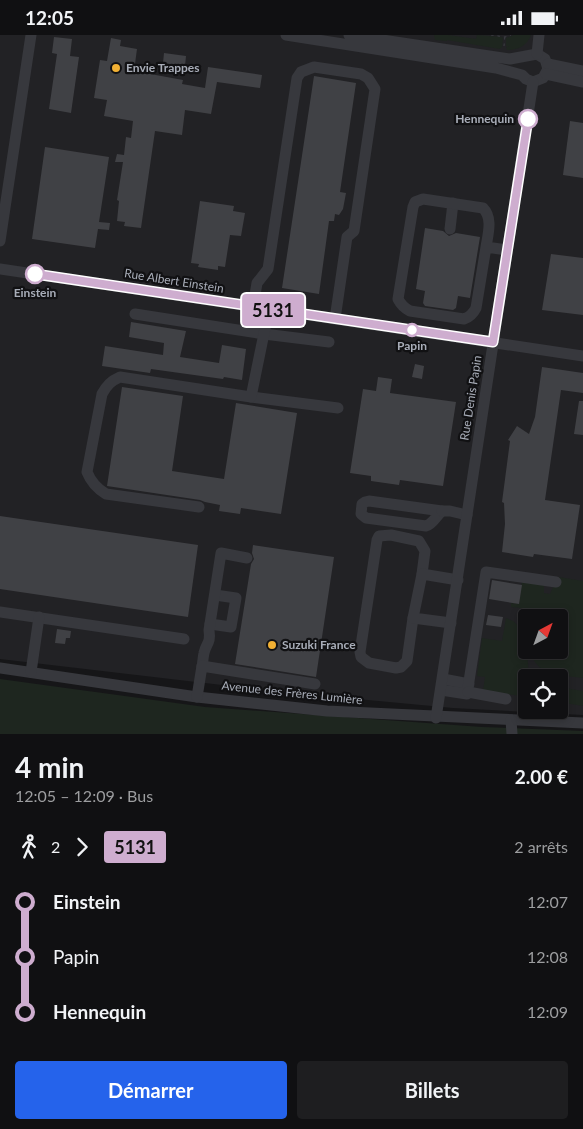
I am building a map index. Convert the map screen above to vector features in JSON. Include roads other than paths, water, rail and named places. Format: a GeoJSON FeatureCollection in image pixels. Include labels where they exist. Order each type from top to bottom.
{"type":"FeatureCollection","features":[{"type":"Feature","properties":{"kind":"street"},"geometry":{"type":"LineString","coordinates":[[0,241],[5,176],[31,35]]}},
{"type":"Feature","properties":{"kind":"street"},"geometry":{"type":"LineString","coordinates":[[286,35],[491,67],[522,75],[533,82],[540,81],[547,69]]}},
{"type":"Feature","properties":{"kind":"street"},"geometry":{"type":"LineString","coordinates":[[349,35],[510,59],[532,55],[542,56],[547,69],[583,82]]}},
{"type":"Feature","properties":{"kind":"street"},"geometry":{"type":"LineString","coordinates":[[522,75],[520,65],[532,55],[539,35]]}},
{"type":"Feature","properties":{"kind":"street"},"geometry":{"type":"LineString","coordinates":[[253,307],[257,283],[268,269],[297,78],[301,72],[314,67],[342,71],[361,74],[368,78],[375,89],[354,231],[347,237],[335,319]]}},
{"type":"Feature","properties":{"kind":"street"},"geometry":{"type":"LineString","coordinates":[[547,69],[583,71]]}},
{"type":"Feature","properties":{"kind":"street","name":"Rue Denis Papin"},"geometry":{"type":"LineString","coordinates":[[436,717],[533,82]]}},
{"type":"Feature","properties":{"kind":"street"},"geometry":{"type":"LineString","coordinates":[[428,199],[483,208],[488,213],[489,219],[486,247],[476,308],[468,318],[410,311],[400,303],[398,299],[399,289],[415,202],[428,199]]}},
{"type":"Feature","properties":{"kind":"street"},"geometry":{"type":"LineString","coordinates":[[450,229],[453,203]]}},
{"type":"Feature","properties":{"kind":"street"},"geometry":{"type":"LineString","coordinates":[[486,247],[507,250]]}},
{"type":"Feature","properties":{"kind":"street","name":"Rue Albert Einstein"},"geometry":{"type":"LineString","coordinates":[[0,269],[583,357]]}},
{"type":"Feature","properties":{"kind":"street"},"geometry":{"type":"LineString","coordinates":[[251,397],[269,309]]}},
{"type":"Feature","properties":{"kind":"street"},"geometry":{"type":"LineString","coordinates":[[135,314],[329,342]]}},
{"type":"Feature","properties":{"kind":"street"},"geometry":{"type":"LineString","coordinates":[[199,507],[106,494],[90,481],[87,472],[102,394],[112,381],[120,377],[338,408]]}},
{"type":"Feature","properties":{"kind":"street"},"geometry":{"type":"LineString","coordinates":[[442,511],[436,515],[430,525],[426,526],[366,518],[361,514],[362,505],[369,501],[450,511],[468,515]]}},
{"type":"Feature","properties":{"kind":"street"},"geometry":{"type":"LineString","coordinates":[[391,535],[419,541],[425,551],[414,619],[407,661],[404,665],[396,668],[369,663],[361,657],[360,652],[379,537],[391,535]]}},
{"type":"Feature","properties":{"kind":"street"},"geometry":{"type":"LineString","coordinates":[[198,697],[204,651],[210,637],[210,624],[221,553],[248,557]]}},
{"type":"Feature","properties":{"kind":"street"},"geometry":{"type":"LineString","coordinates":[[468,688],[486,573],[550,585]]}},
{"type":"Feature","properties":{"kind":"street"},"geometry":{"type":"LineString","coordinates":[[422,574],[458,580]]}},
{"type":"Feature","properties":{"kind":"street"},"geometry":{"type":"LineString","coordinates":[[210,624],[231,627],[236,598],[215,595]]}},
{"type":"Feature","properties":{"kind":"street"},"geometry":{"type":"LineString","coordinates":[[0,612],[184,639]]}},
{"type":"Feature","properties":{"kind":"street"},"geometry":{"type":"LineString","coordinates":[[32,672],[39,617]]}},
{"type":"Feature","properties":{"kind":"street"},"geometry":{"type":"LineString","coordinates":[[414,619],[451,623]]}},
{"type":"Feature","properties":{"kind":"street"},"geometry":{"type":"LineString","coordinates":[[202,666],[315,684]]}},
{"type":"Feature","properties":{"kind":"street","name":"Avenue des Frères Lumière"},"geometry":{"type":"LineString","coordinates":[[0,667],[198,697],[327,711],[583,723]]}},
{"type":"Feature","properties":{"kind":"street"},"geometry":{"type":"LineString","coordinates":[[442,684],[468,688],[506,699]]}},
{"type":"Feature","properties":{"kind":"street"},"geometry":{"type":"LineString","coordinates":[[510,720],[512,734]]}},
{"type":"Feature","properties":{"kind":"place","name":"Envie Trappes"},"geometry":{"type":"Point","coordinates":[116,68]}},
{"type":"Feature","properties":{"kind":"place","name":"Hennequin"},"geometry":{"type":"Point","coordinates":[528,119]}},
{"type":"Feature","properties":{"kind":"place","name":"Einstein"},"geometry":{"type":"Point","coordinates":[35,274]}},
{"type":"Feature","properties":{"kind":"place","name":"Papin"},"geometry":{"type":"Point","coordinates":[412,330]}},
{"type":"Feature","properties":{"kind":"place","name":"Suzuki France"},"geometry":{"type":"Point","coordinates":[272,645]}}]}
